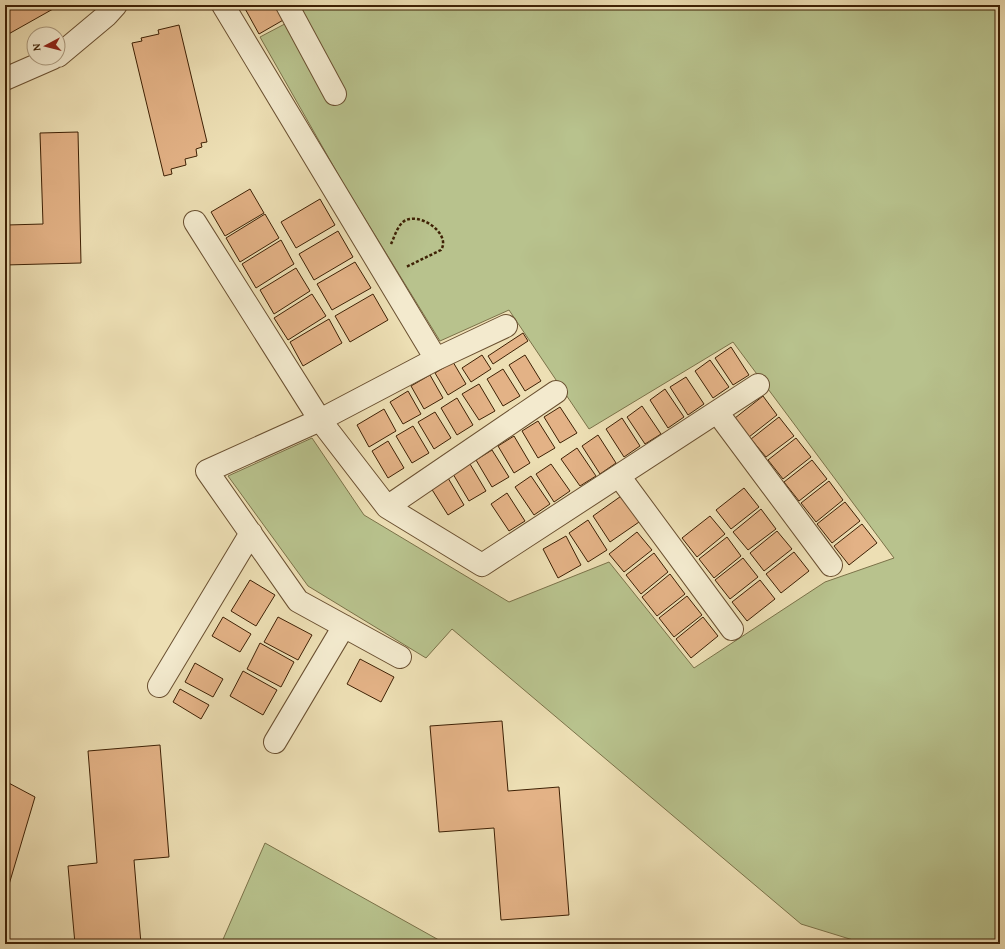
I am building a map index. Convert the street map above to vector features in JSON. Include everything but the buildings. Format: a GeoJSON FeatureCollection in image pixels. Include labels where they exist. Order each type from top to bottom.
{"type":"FeatureCollection","features":[{"type":"Feature","properties":{"kind":"street"},"geometry":{"type":"LineString","coordinates":[[66,49],[108,15],[116,5]]}},
{"type":"Feature","properties":{"kind":"street"},"geometry":{"type":"LineString","coordinates":[[223,5],[436,359]]}},
{"type":"Feature","properties":{"kind":"street"},"geometry":{"type":"LineString","coordinates":[[287,5],[335,94]]}},
{"type":"Feature","properties":{"kind":"street"},"geometry":{"type":"LineString","coordinates":[[5,79],[35,66]]}},
{"type":"Feature","properties":{"kind":"street"},"geometry":{"type":"LineString","coordinates":[[195,222],[320,420],[387,507],[482,565],[758,385]]}},
{"type":"Feature","properties":{"kind":"street"},"geometry":{"type":"LineString","coordinates":[[400,657],[298,601],[207,471],[320,420],[436,359],[506,326]]}},
{"type":"Feature","properties":{"kind":"street"},"geometry":{"type":"LineString","coordinates":[[387,507],[556,392]]}},
{"type":"Feature","properties":{"kind":"street"},"geometry":{"type":"LineString","coordinates":[[717,412],[831,566]]}},
{"type":"Feature","properties":{"kind":"street"},"geometry":{"type":"LineString","coordinates":[[619,476],[732,629]]}},
{"type":"Feature","properties":{"kind":"street"},"geometry":{"type":"LineString","coordinates":[[160,686],[251,533]]}},
{"type":"Feature","properties":{"kind":"street"},"geometry":{"type":"LineString","coordinates":[[275,742],[344,626]]}},
{"type":"Feature","properties":{"kind":"path"},"geometry":{"type":"LineString","coordinates":[[390,244],[402,223],[409,219],[418,219],[432,225],[440,235],[443,243],[441,250],[406,267]]}},
{"type":"Feature","properties":{"kind":"green space"},"geometry":{"type":"Polygon","coordinates":[[[292,5],[1000,5],[1000,944],[866,944],[801,924],[452,629],[426,658],[308,586],[228,476],[312,438],[364,515],[509,602],[609,562],[694,668],[825,582],[894,558],[733,342],[589,429],[509,310],[440,341],[343,183],[260,37],[298,17],[292,5]]]}},
{"type":"Feature","properties":{"kind":"green space"},"geometry":{"type":"Polygon","coordinates":[[[265,843],[446,944],[221,944],[265,843]]]}}]}
